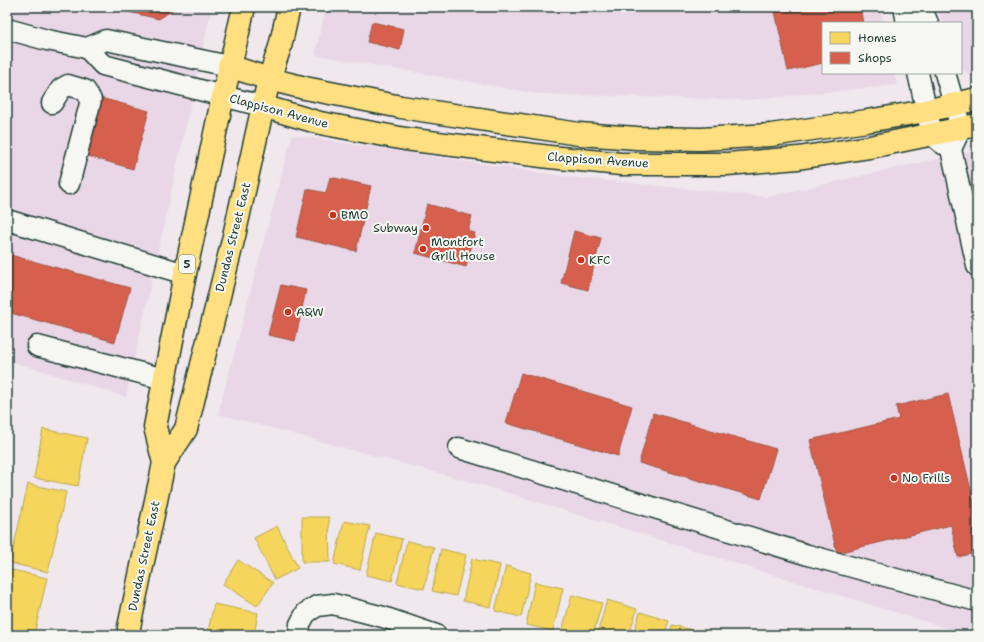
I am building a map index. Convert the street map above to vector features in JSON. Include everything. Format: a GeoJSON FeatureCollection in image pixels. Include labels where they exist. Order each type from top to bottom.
{"type":"FeatureCollection","features":[{"type":"Feature","properties":{"kind":"main road","name":"Dundas Street East"},"geometry":{"type":"LineString","coordinates":[[164,462],[155,427],[185,274],[229,66],[244,7]]}},
{"type":"Feature","properties":{"kind":"main road","name":"Dundas Street East"},"geometry":{"type":"LineString","coordinates":[[128,632],[164,462],[186,429],[234,236],[262,106],[280,47],[289,7]]}},
{"type":"Feature","properties":{"kind":"main road","name":"Clappison Avenue"},"geometry":{"type":"LineString","coordinates":[[229,66],[269,79],[312,90],[401,107],[579,134],[637,138],[701,139],[771,135],[867,121],[954,105],[977,99]]}},
{"type":"Feature","properties":{"kind":"main road","name":"Clappison Avenue"},"geometry":{"type":"LineString","coordinates":[[262,106],[320,122],[405,139],[621,164],[690,165],[763,161],[834,153],[932,135],[969,126]]}},
{"type":"Feature","properties":{"kind":"street"},"geometry":{"type":"LineString","coordinates":[[904,7],[907,22]]}},
{"type":"Feature","properties":{"kind":"street"},"geometry":{"type":"LineString","coordinates":[[921,7],[928,22]]}},
{"type":"Feature","properties":{"kind":"street"},"geometry":{"type":"LineString","coordinates":[[7,29],[47,40],[87,48],[106,40],[229,66]]}},
{"type":"Feature","properties":{"kind":"street","name":"Clappison Avenue"},"geometry":{"type":"LineString","coordinates":[[87,48],[103,64],[262,106]]}},
{"type":"Feature","properties":{"kind":"street"},"geometry":{"type":"LineString","coordinates":[[918,74],[932,135],[951,150],[977,266]]}},
{"type":"Feature","properties":{"kind":"street"},"geometry":{"type":"LineString","coordinates":[[945,74],[954,105],[969,126],[951,150]]}},
{"type":"Feature","properties":{"kind":"street"},"geometry":{"type":"LineString","coordinates":[[52,103],[62,89],[68,85],[86,90],[91,100],[69,184]]}},
{"type":"Feature","properties":{"kind":"street"},"geometry":{"type":"LineString","coordinates":[[7,220],[185,274]]}},
{"type":"Feature","properties":{"kind":"street"},"geometry":{"type":"LineString","coordinates":[[37,346],[164,379]]}},
{"type":"Feature","properties":{"kind":"street"},"geometry":{"type":"LineString","coordinates":[[459,448],[808,555],[977,601]]}},
{"type":"Feature","properties":{"kind":"street"},"geometry":{"type":"LineString","coordinates":[[299,635],[300,624],[306,613],[317,606],[333,604],[436,635]]}},
{"type":"Feature","properties":{"kind":"shaded area"},"geometry":{"type":"Polygon","coordinates":[[[7,7],[212,7],[126,397],[7,360],[7,7]]]}},
{"type":"Feature","properties":{"kind":"shaded area"},"geometry":{"type":"Polygon","coordinates":[[[326,7],[880,7],[883,22],[822,22],[822,74],[894,74],[897,85],[747,100],[539,94],[315,55],[326,7]]]}},
{"type":"Feature","properties":{"kind":"shaded area"},"geometry":{"type":"Polygon","coordinates":[[[938,7],[977,7],[977,80],[962,70],[962,22],[942,22],[938,7]]]}},
{"type":"Feature","properties":{"kind":"shaded area"},"geometry":{"type":"Polygon","coordinates":[[[292,135],[562,176],[767,197],[977,150],[977,635],[969,635],[472,482],[218,414],[292,135]]]}},
{"type":"Feature","properties":{"kind":"building: Homes"},"geometry":{"type":"Polygon","coordinates":[[[43,429],[87,438],[78,486],[34,478],[43,429]]]}},
{"type":"Feature","properties":{"kind":"building: Homes"},"geometry":{"type":"Polygon","coordinates":[[[28,484],[66,492],[48,572],[10,563],[28,484]]]}},
{"type":"Feature","properties":{"kind":"building: Homes"},"geometry":{"type":"Polygon","coordinates":[[[302,517],[329,517],[330,562],[302,562],[302,517]]]}},
{"type":"Feature","properties":{"kind":"building: Homes"},"geometry":{"type":"Polygon","coordinates":[[[344,521],[370,526],[360,570],[334,564],[344,521]]]}},
{"type":"Feature","properties":{"kind":"building: Homes"},"geometry":{"type":"Polygon","coordinates":[[[277,526],[298,568],[275,580],[254,538],[277,526]]]}},
{"type":"Feature","properties":{"kind":"building: Homes"},"geometry":{"type":"Polygon","coordinates":[[[376,533],[402,539],[392,581],[366,575],[376,533]]]}},
{"type":"Feature","properties":{"kind":"building: Homes"},"geometry":{"type":"Polygon","coordinates":[[[407,541],[434,547],[424,589],[397,583],[407,541]]]}},
{"type":"Feature","properties":{"kind":"building: Homes"},"geometry":{"type":"Polygon","coordinates":[[[441,549],[466,555],[456,596],[432,591],[441,549]]]}},
{"type":"Feature","properties":{"kind":"building: Homes"},"geometry":{"type":"Polygon","coordinates":[[[472,559],[500,565],[491,607],[463,601],[472,559]]]}},
{"type":"Feature","properties":{"kind":"building: Homes"},"geometry":{"type":"Polygon","coordinates":[[[238,560],[273,583],[257,606],[223,584],[238,560]]]}},
{"type":"Feature","properties":{"kind":"building: Homes"},"geometry":{"type":"Polygon","coordinates":[[[506,566],[531,573],[521,617],[495,611],[506,566]]]}},
{"type":"Feature","properties":{"kind":"building: Homes"},"geometry":{"type":"Polygon","coordinates":[[[8,569],[47,578],[34,635],[7,635],[8,569]]]}},
{"type":"Feature","properties":{"kind":"building: Homes"},"geometry":{"type":"Polygon","coordinates":[[[535,582],[563,588],[553,631],[526,625],[535,582]]]}},
{"type":"Feature","properties":{"kind":"building: Homes"},"geometry":{"type":"Polygon","coordinates":[[[572,595],[602,603],[593,635],[576,635],[562,631],[572,595]]]}},
{"type":"Feature","properties":{"kind":"building: Homes"},"geometry":{"type":"Polygon","coordinates":[[[607,600],[637,609],[629,635],[597,635],[607,600]]]}},
{"type":"Feature","properties":{"kind":"building: Homes"},"geometry":{"type":"Polygon","coordinates":[[[214,604],[258,613],[254,635],[228,635],[208,631],[214,604]]]}},
{"type":"Feature","properties":{"kind":"building: Homes"},"geometry":{"type":"Polygon","coordinates":[[[640,612],[669,621],[664,635],[633,635],[640,612]]]}},
{"type":"Feature","properties":{"kind":"building: Homes"},"geometry":{"type":"Polygon","coordinates":[[[672,625],[700,632],[699,635],[669,635],[672,625]]]}},
{"type":"Feature","properties":{"kind":"building: Shops"},"geometry":{"type":"Polygon","coordinates":[[[107,7],[177,7],[159,19],[107,7]]]}},
{"type":"Feature","properties":{"kind":"building: Shops"},"geometry":{"type":"Polygon","coordinates":[[[774,7],[860,7],[863,22],[822,22],[822,63],[788,71],[774,7]]]}},
{"type":"Feature","properties":{"kind":"building: Shops"},"geometry":{"type":"Polygon","coordinates":[[[372,22],[404,29],[400,50],[367,42],[372,22]]]}},
{"type":"Feature","properties":{"kind":"building: Shops"},"geometry":{"type":"Polygon","coordinates":[[[101,98],[149,111],[133,169],[74,152],[88,145],[101,98]]]}},
{"type":"Feature","properties":{"kind":"building: Shops","name":"BMO"},"geometry":{"type":"Polygon","coordinates":[[[330,177],[371,186],[356,251],[296,237],[307,189],[326,193],[330,177]]]}},
{"type":"Feature","properties":{"kind":"building: Shops"},"geometry":{"type":"Polygon","coordinates":[[[427,204],[472,216],[468,231],[475,233],[466,267],[415,253],[427,204]]]}},
{"type":"Feature","properties":{"kind":"building: Shops","name":"KFC"},"geometry":{"type":"Polygon","coordinates":[[[574,231],[601,238],[588,290],[561,283],[574,231]]]}},
{"type":"Feature","properties":{"kind":"building: Shops"},"geometry":{"type":"Polygon","coordinates":[[[7,254],[130,288],[115,342],[7,312],[7,254]]]}},
{"type":"Feature","properties":{"kind":"building: Shops","name":"A&W"},"geometry":{"type":"Polygon","coordinates":[[[281,285],[306,290],[295,341],[268,335],[281,285]]]}},
{"type":"Feature","properties":{"kind":"building: Shops"},"geometry":{"type":"Polygon","coordinates":[[[521,373],[632,406],[618,456],[506,423],[521,373]]]}},
{"type":"Feature","properties":{"kind":"building: Shops","name":"No Frills"},"geometry":{"type":"Polygon","coordinates":[[[948,394],[977,515],[977,561],[973,562],[971,554],[958,557],[951,525],[837,553],[810,440],[899,419],[896,406],[948,394]]]}},
{"type":"Feature","properties":{"kind":"building: Shops"},"geometry":{"type":"Polygon","coordinates":[[[653,413],[776,449],[761,499],[639,463],[653,413]]]}},
{"type":"Feature","properties":{"kind":"place","name":"BMO"},"geometry":{"type":"Point","coordinates":[333,215]}},
{"type":"Feature","properties":{"kind":"place","name":"Subway"},"geometry":{"type":"Point","coordinates":[426,228]}},
{"type":"Feature","properties":{"kind":"place","name":"Montfort Grill House"},"geometry":{"type":"Point","coordinates":[423,249]}},
{"type":"Feature","properties":{"kind":"place","name":"KFC"},"geometry":{"type":"Point","coordinates":[581,260]}},
{"type":"Feature","properties":{"kind":"place","name":"A&W"},"geometry":{"type":"Point","coordinates":[288,312]}},
{"type":"Feature","properties":{"kind":"place","name":"No Frills"},"geometry":{"type":"Point","coordinates":[894,478]}}]}
